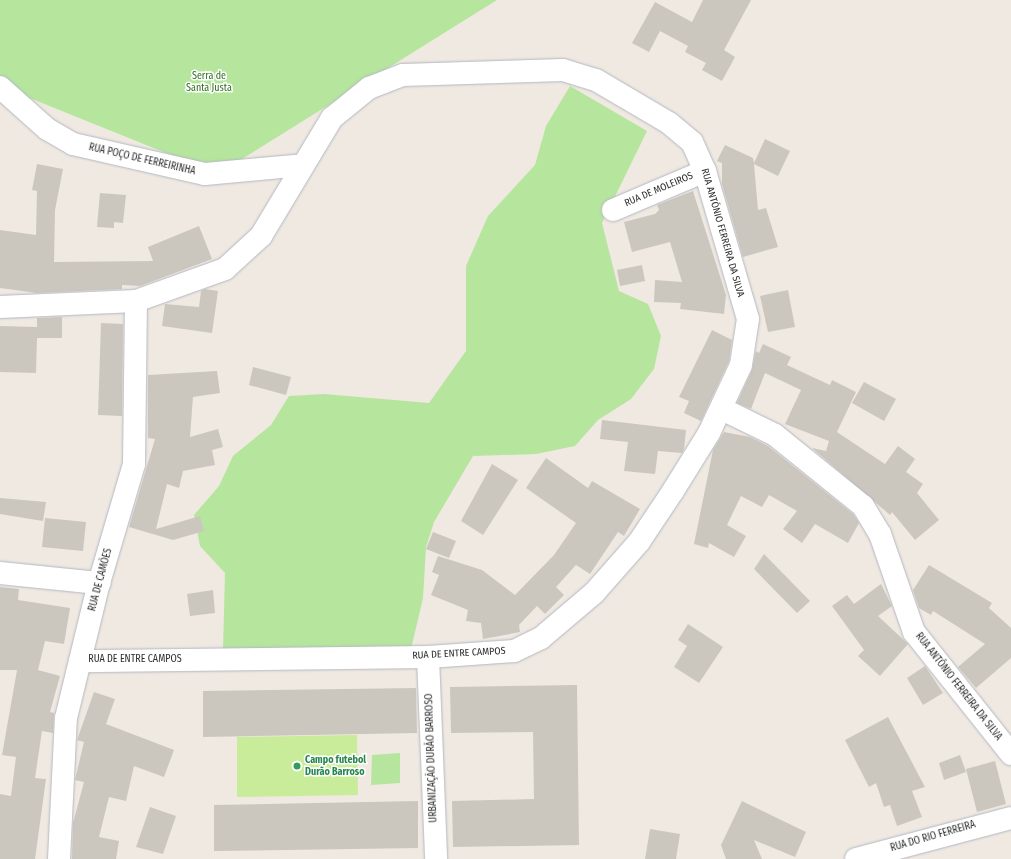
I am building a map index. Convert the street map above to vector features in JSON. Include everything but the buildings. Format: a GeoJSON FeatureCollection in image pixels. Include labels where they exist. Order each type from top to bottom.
{"type":"FeatureCollection","features":[{"type":"Feature","properties":{"kind":"street","name":"RUA ANTÓNIO FERREIRA DA SILVA"},"geometry":{"type":"LineString","coordinates":[[0,307],[136,301],[225,269],[261,236],[332,118],[369,88],[403,75],[564,70],[596,80],[669,123],[692,142],[705,171],[748,319],[741,365],[722,409],[775,435],[863,506],[880,534],[914,632],[1011,754]]}},
{"type":"Feature","properties":{"kind":"street","name":"RUA POÇO DE FERREIRINHA"},"geometry":{"type":"LineString","coordinates":[[0,87],[48,129],[73,144],[205,174],[303,165]]}},
{"type":"Feature","properties":{"kind":"street","name":"RUA DE MOLEIROS"},"geometry":{"type":"LineString","coordinates":[[613,210],[705,171]]}},
{"type":"Feature","properties":{"kind":"street","name":"RUA DE CAMÕES"},"geometry":{"type":"LineString","coordinates":[[59,859],[66,718],[99,583],[134,464],[136,301]]}},
{"type":"Feature","properties":{"kind":"street","name":"RUA DE ENTRE CAMPOS"},"geometry":{"type":"LineString","coordinates":[[80,661],[428,656],[514,651],[547,633],[594,593],[639,542],[722,409]]}},
{"type":"Feature","properties":{"kind":"street"},"geometry":{"type":"LineString","coordinates":[[0,573],[99,583]]}},
{"type":"Feature","properties":{"kind":"street","name":"URBANIZAÇÃO DURÃO BARROSO"},"geometry":{"type":"LineString","coordinates":[[428,656],[436,859]]}},
{"type":"Feature","properties":{"kind":"street","name":"RUA DO RIO FERREIRA"},"geometry":{"type":"LineString","coordinates":[[856,859],[901,853],[1011,818]]}},
{"type":"Feature","properties":{"kind":"green space","name":"Serra de Santa Justa"},"geometry":{"type":"Polygon","coordinates":[[[0,0],[497,0],[218,174],[0,86],[0,0]]]}},
{"type":"Feature","properties":{"kind":"green space"},"geometry":{"type":"Polygon","coordinates":[[[570,86],[647,131],[602,223],[619,291],[648,304],[661,336],[654,369],[631,399],[598,420],[575,446],[536,454],[473,456],[434,522],[426,547],[423,598],[411,649],[223,649],[225,573],[200,546],[194,515],[219,486],[233,456],[271,425],[289,396],[324,394],[429,403],[466,351],[466,266],[488,216],[535,165],[546,126],[570,86]]]}},
{"type":"Feature","properties":{"kind":"green space","name":"Campo futebol Durão Barroso"},"geometry":{"type":"Polygon","coordinates":[[[357,735],[358,795],[237,797],[237,737],[357,735]]]}},
{"type":"Feature","properties":{"kind":"green space"},"geometry":{"type":"Polygon","coordinates":[[[400,753],[400,783],[371,785],[372,755],[400,753]]]}},
{"type":"Feature","properties":{"kind":"place","name":"Campo futebol Durão Barroso"},"geometry":{"type":"Point","coordinates":[297,766]}}]}
